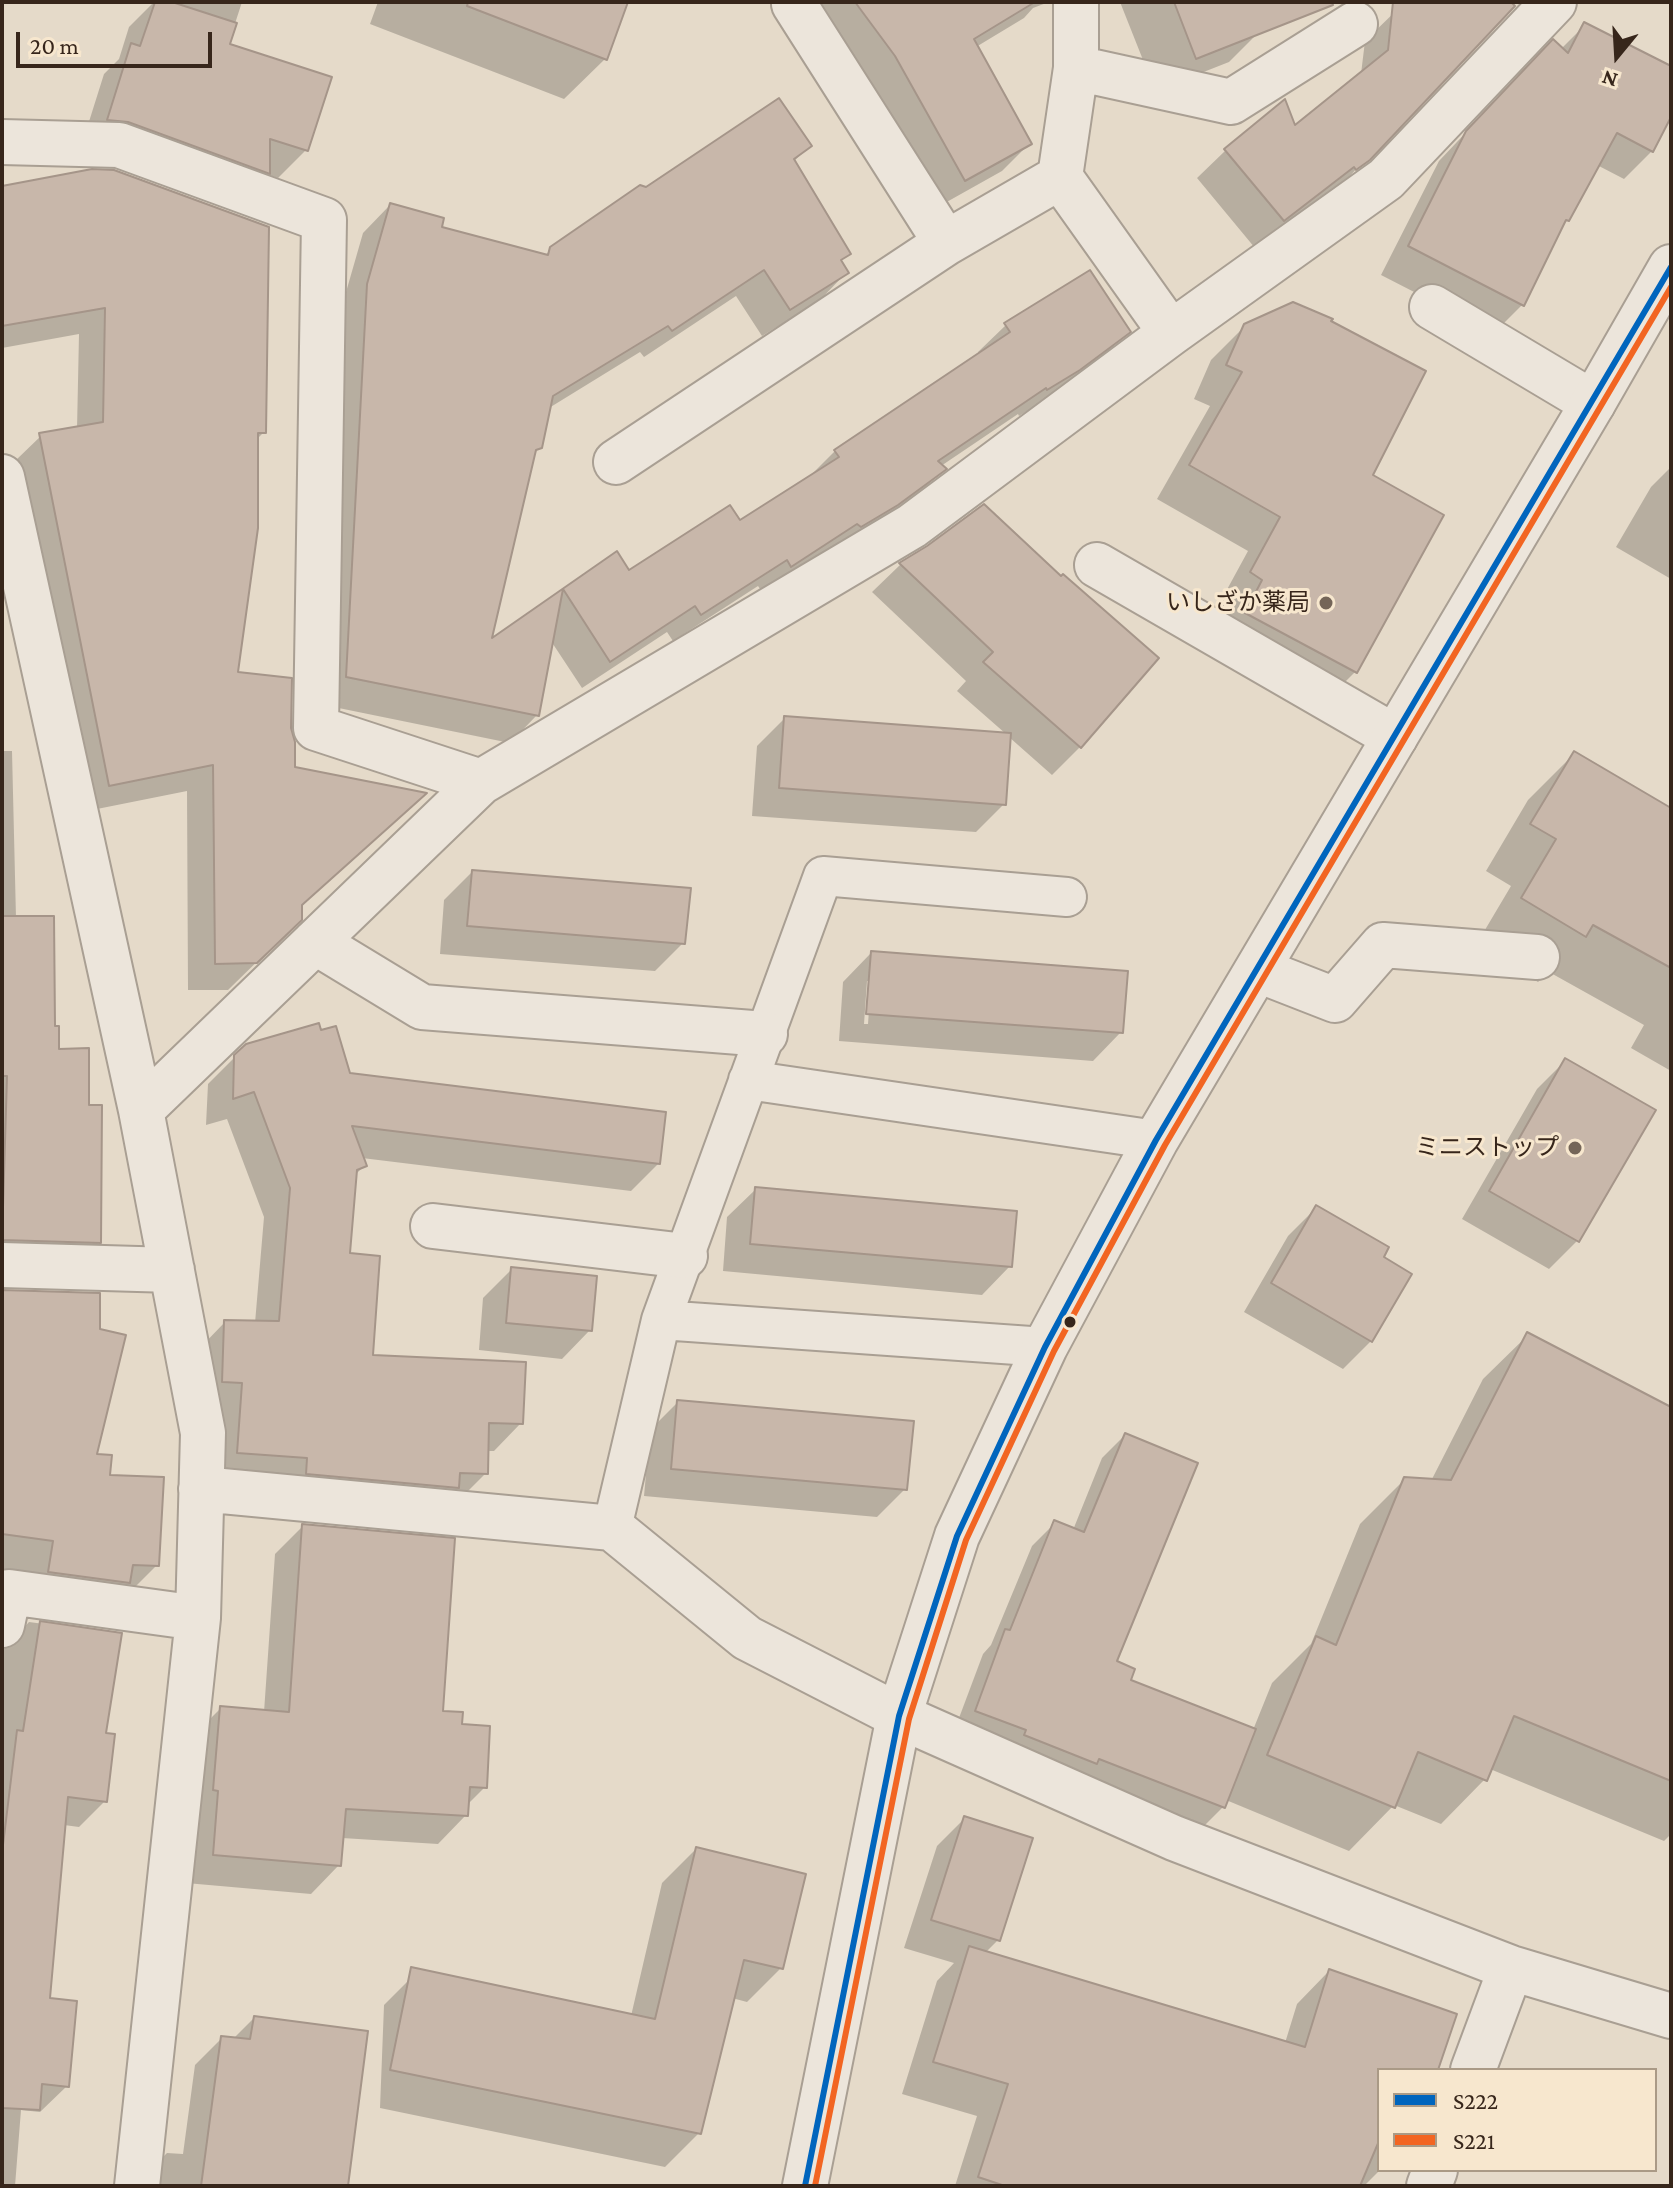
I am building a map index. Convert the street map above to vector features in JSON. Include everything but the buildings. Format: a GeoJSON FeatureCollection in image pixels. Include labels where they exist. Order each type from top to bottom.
{"type":"FeatureCollection","features":[{"type":"Feature","properties":{"kind":"street"},"geometry":{"type":"LineString","coordinates":[[1076,2],[1076,68],[1060,177],[1171,333]]}},
{"type":"Feature","properties":{"kind":"street"},"geometry":{"type":"LineString","coordinates":[[141,1110],[481,782],[912,526],[1171,333],[1386,179],[1554,2]]}},
{"type":"Feature","properties":{"kind":"street"},"geometry":{"type":"LineString","coordinates":[[794,4],[946,243]]}},
{"type":"Feature","properties":{"kind":"street"},"geometry":{"type":"LineString","coordinates":[[1076,68],[1231,102],[1355,24]]}},
{"type":"Feature","properties":{"kind":"street"},"geometry":{"type":"LineString","coordinates":[[2,142],[119,145],[324,220],[316,728],[481,782]]}},
{"type":"Feature","properties":{"kind":"street"},"geometry":{"type":"LineString","coordinates":[[616,462],[946,243],[1060,177]]}},
{"type":"Feature","properties":{"kind":"street"},"geometry":{"type":"LineString","coordinates":[[805,2186],[899,1716],[957,1536],[1045,1347],[1156,1140],[1671,267]]}},
{"type":"Feature","properties":{"kind":"street"},"geometry":{"type":"LineString","coordinates":[[1432,307],[1593,403]]}},
{"type":"Feature","properties":{"kind":"street"},"geometry":{"type":"LineString","coordinates":[[2,477],[141,1110],[203,1433],[198,1618],[137,2186]]}},
{"type":"Feature","properties":{"kind":"street"},"geometry":{"type":"LineString","coordinates":[[1097,565],[1395,737]]}},
{"type":"Feature","properties":{"kind":"street"},"geometry":{"type":"LineString","coordinates":[[315,942],[422,1007],[765,1034]]}},
{"type":"Feature","properties":{"kind":"street"},"geometry":{"type":"LineString","coordinates":[[1258,970],[1335,1000],[1383,945],[1537,957]]}},
{"type":"Feature","properties":{"kind":"street"},"geometry":{"type":"LineString","coordinates":[[433,1226],[685,1256]]}},
{"type":"Feature","properties":{"kind":"street"},"geometry":{"type":"LineString","coordinates":[[2,1265],[172,1270]]}},
{"type":"Feature","properties":{"kind":"street"},"geometry":{"type":"LineString","coordinates":[[201,1489],[612,1528],[747,1638],[899,1716],[1174,1838],[1511,1968],[1671,2016]]}},
{"type":"Feature","properties":{"kind":"street"},"geometry":{"type":"LineString","coordinates":[[2,1625],[9,1592],[198,1618]]}},
{"type":"Feature","properties":{"kind":"street"},"geometry":{"type":"LineString","coordinates":[[1474,2068],[1511,1968]]}},
{"type":"Feature","properties":{"kind":"lane"},"geometry":{"type":"LineString","coordinates":[[612,1528],[661,1320],[823,876],[1067,897]]}},
{"type":"Feature","properties":{"kind":"lane"},"geometry":{"type":"LineString","coordinates":[[748,1080],[1156,1140]]}},
{"type":"Feature","properties":{"kind":"lane"},"geometry":{"type":"LineString","coordinates":[[661,1320],[1045,1347]]}},
{"type":"Feature","properties":{"kind":"transit line","name":"S222"},"geometry":{"type":"LineString","coordinates":[[805,2186],[899,1716],[957,1536],[1045,1347],[1156,1140],[1671,267]]}},
{"type":"Feature","properties":{"kind":"transit line","name":"S221"},"geometry":{"type":"LineString","coordinates":[[815,2186],[909,1719],[966,1540],[1054,1351],[1165,1145],[1671,287]]}},
{"type":"Feature","properties":{"kind":"place","name":"いしざか薬局"},"geometry":{"type":"Point","coordinates":[1326,603]}},
{"type":"Feature","properties":{"kind":"place","name":"ミニストップ"},"geometry":{"type":"Point","coordinates":[1575,1148]}}]}
